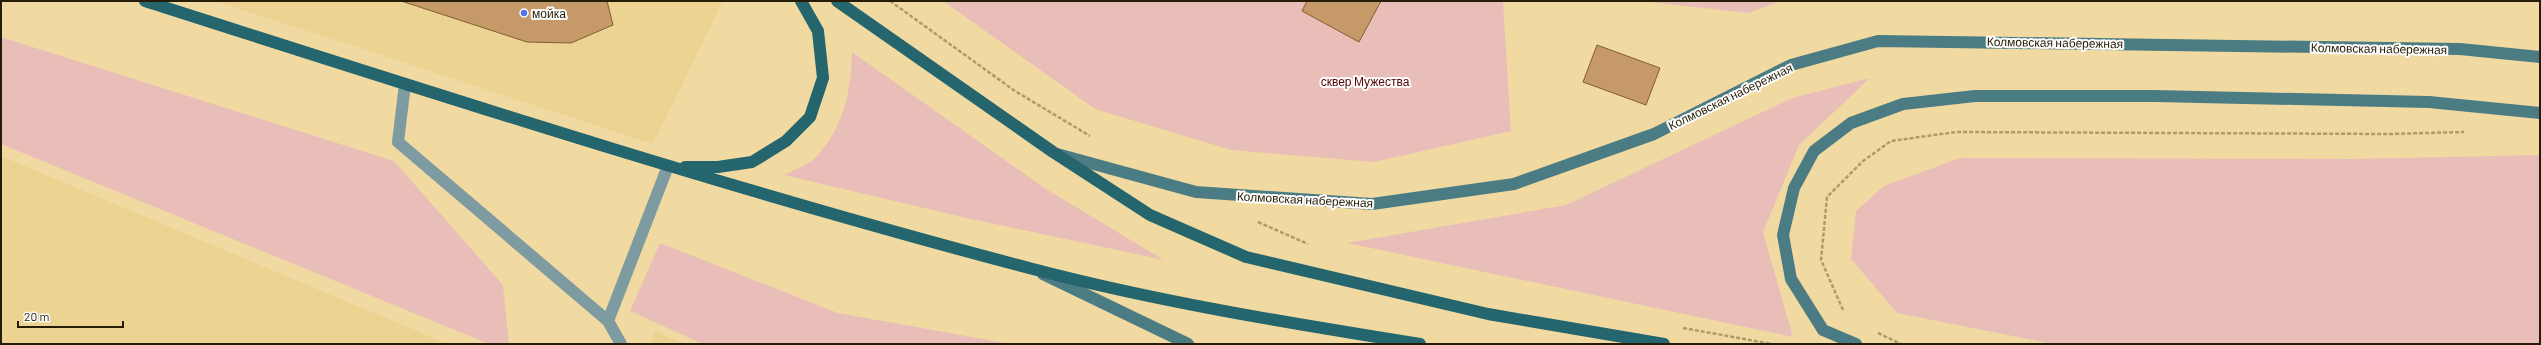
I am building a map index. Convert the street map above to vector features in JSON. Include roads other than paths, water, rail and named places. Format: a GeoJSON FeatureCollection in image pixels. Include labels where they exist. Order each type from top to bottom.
{"type":"FeatureCollection","features":[{"type":"Feature","properties":{"kind":"main road"},"geometry":{"type":"LineString","coordinates":[[146,1],[668,166],[1031,268],[1260,318],[1420,344]]}},
{"type":"Feature","properties":{"kind":"main road"},"geometry":{"type":"LineString","coordinates":[[668,166],[718,167],[752,162],[786,141],[810,118],[823,78],[818,31],[802,1]]}},
{"type":"Feature","properties":{"kind":"main road"},"geometry":{"type":"LineString","coordinates":[[837,1],[1053,152],[1150,215],[1246,257],[1488,314],[1664,344]]}},
{"type":"Feature","properties":{"kind":"main road","name":"Колмовская набережная"},"geometry":{"type":"LineString","coordinates":[[1053,152],[1196,192],[1372,204],[1514,184],[1654,134],[1791,65],[1878,40],[2452,49],[2540,57]]}},
{"type":"Feature","properties":{"kind":"main road"},"geometry":{"type":"LineString","coordinates":[[1854,343],[1823,330],[1791,279],[1783,235],[1794,188],[1814,151],[1851,123],[1903,104],[1975,96],[2155,96],[2429,102],[2540,113]]}},
{"type":"Feature","properties":{"kind":"main road"},"geometry":{"type":"LineString","coordinates":[[1031,268],[1188,344]]}},
{"type":"Feature","properties":{"kind":"lane"},"geometry":{"type":"LineString","coordinates":[[405,84],[398,142],[608,322],[621,344]]}},
{"type":"Feature","properties":{"kind":"lane"},"geometry":{"type":"LineString","coordinates":[[608,322],[668,166]]}},
{"type":"Feature","properties":{"kind":"place","name":"мойка"},"geometry":{"type":"Point","coordinates":[524,13]}},
{"type":"Feature","properties":{"kind":"park label","name":"сквер Мужества"},"geometry":{"type":"Point","coordinates":[1365,81]}}]}
